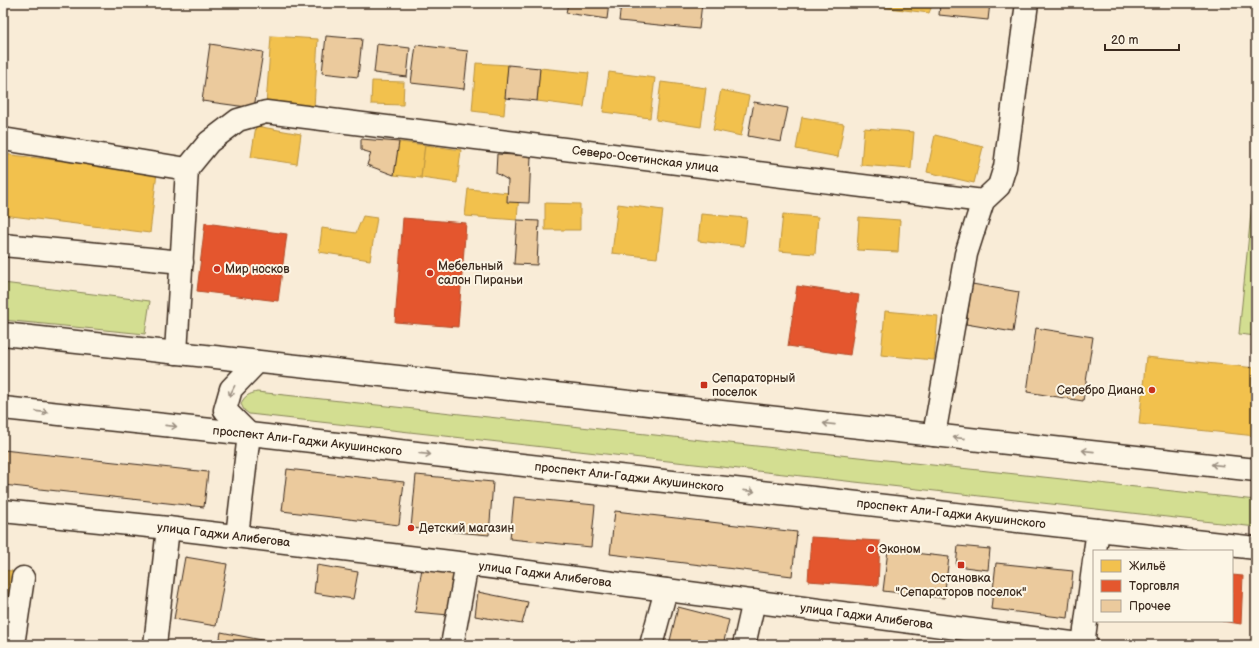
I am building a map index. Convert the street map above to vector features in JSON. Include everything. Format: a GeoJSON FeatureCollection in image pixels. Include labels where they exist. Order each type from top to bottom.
{"type":"FeatureCollection","features":[{"type":"Feature","properties":{"kind":"street"},"geometry":{"type":"LineString","coordinates":[[934,435],[966,254],[983,201],[1000,186],[1005,167],[1027,3]]}},
{"type":"Feature","properties":{"kind":"street","name":"Северо-Осетинская улица"},"geometry":{"type":"LineString","coordinates":[[187,169],[209,142],[238,120],[266,112],[983,201]]}},
{"type":"Feature","properties":{"kind":"street"},"geometry":{"type":"LineString","coordinates":[[3,139],[187,169],[176,353]]}},
{"type":"Feature","properties":{"kind":"street"},"geometry":{"type":"LineString","coordinates":[[3,245],[182,262]]}},
{"type":"Feature","properties":{"kind":"street"},"geometry":{"type":"LineString","coordinates":[[3,334],[1256,470]]}},
{"type":"Feature","properties":{"kind":"street"},"geometry":{"type":"LineString","coordinates":[[237,536],[249,434],[225,410],[231,389],[257,362]]}},
{"type":"Feature","properties":{"kind":"street","name":"проспект Али-Гаджи Акушинского"},"geometry":{"type":"LineString","coordinates":[[3,408],[249,434],[1097,540],[1256,548]]}},
{"type":"Feature","properties":{"kind":"street","name":"улица Гаджи Алибегова"},"geometry":{"type":"LineString","coordinates":[[3,511],[237,536],[754,601],[960,637],[1088,645]]}},
{"type":"Feature","properties":{"kind":"street"},"geometry":{"type":"LineString","coordinates":[[155,645],[168,528]]}},
{"type":"Feature","properties":{"kind":"street"},"geometry":{"type":"LineString","coordinates":[[452,645],[467,564]]}},
{"type":"Feature","properties":{"kind":"street"},"geometry":{"type":"LineString","coordinates":[[1083,645],[1093,569]]}},
{"type":"Feature","properties":{"kind":"street"},"geometry":{"type":"LineString","coordinates":[[13,645],[23,578]]}},
{"type":"Feature","properties":{"kind":"street"},"geometry":{"type":"LineString","coordinates":[[651,645],[666,590]]}},
{"type":"Feature","properties":{"kind":"street"},"geometry":{"type":"LineString","coordinates":[[744,645],[754,601]]}},
{"type":"Feature","properties":{"kind":"green space"},"geometry":{"type":"Polygon","coordinates":[[[1256,163],[1256,336],[1239,334],[1256,163]]]}},
{"type":"Feature","properties":{"kind":"green space"},"geometry":{"type":"Polygon","coordinates":[[[3,283],[150,301],[145,334],[3,320],[3,283]]]}},
{"type":"Feature","properties":{"kind":"green space"},"geometry":{"type":"Polygon","coordinates":[[[257,392],[1256,500],[1256,527],[249,414],[244,410],[241,404],[247,396],[257,392]]]}},
{"type":"Feature","properties":{"kind":"building: Жильё"},"geometry":{"type":"Polygon","coordinates":[[[880,3],[933,3],[929,13],[880,7],[880,3]]]}},
{"type":"Feature","properties":{"kind":"building: Жильё"},"geometry":{"type":"Polygon","coordinates":[[[271,36],[318,39],[314,108],[266,105],[271,36]]]}},
{"type":"Feature","properties":{"kind":"building: Жильё"},"geometry":{"type":"Polygon","coordinates":[[[476,63],[508,65],[504,115],[472,111],[476,63]]]}},
{"type":"Feature","properties":{"kind":"building: Жильё"},"geometry":{"type":"Polygon","coordinates":[[[540,68],[589,73],[584,107],[537,101],[540,68]]]}},
{"type":"Feature","properties":{"kind":"building: Жильё"},"geometry":{"type":"Polygon","coordinates":[[[609,72],[655,78],[650,118],[603,112],[609,72]]]}},
{"type":"Feature","properties":{"kind":"building: Жильё"},"geometry":{"type":"Polygon","coordinates":[[[372,81],[404,82],[403,105],[371,104],[372,81]]]}},
{"type":"Feature","properties":{"kind":"building: Жильё"},"geometry":{"type":"Polygon","coordinates":[[[661,82],[706,88],[701,127],[656,120],[661,82]]]}},
{"type":"Feature","properties":{"kind":"building: Жильё"},"geometry":{"type":"Polygon","coordinates":[[[721,90],[749,96],[741,136],[713,130],[721,90]]]}},
{"type":"Feature","properties":{"kind":"building: Жильё"},"geometry":{"type":"Polygon","coordinates":[[[802,117],[844,124],[838,157],[796,149],[802,117]]]}},
{"type":"Feature","properties":{"kind":"building: Жильё"},"geometry":{"type":"Polygon","coordinates":[[[256,126],[301,134],[297,164],[251,157],[256,126]]]}},
{"type":"Feature","properties":{"kind":"building: Жильё"},"geometry":{"type":"Polygon","coordinates":[[[864,128],[914,132],[911,169],[861,165],[864,128]]]}},
{"type":"Feature","properties":{"kind":"building: Жильё"},"geometry":{"type":"Polygon","coordinates":[[[935,135],[983,147],[974,183],[927,172],[935,135]]]}},
{"type":"Feature","properties":{"kind":"building: Жильё"},"geometry":{"type":"Polygon","coordinates":[[[399,142],[425,145],[421,178],[394,175],[399,142]]]}},
{"type":"Feature","properties":{"kind":"building: Жильё"},"geometry":{"type":"Polygon","coordinates":[[[425,145],[461,150],[457,183],[421,178],[425,145]]]}},
{"type":"Feature","properties":{"kind":"building: Жильё"},"geometry":{"type":"Polygon","coordinates":[[[3,154],[157,172],[150,233],[3,215],[3,154]]]}},
{"type":"Feature","properties":{"kind":"building: Жильё"},"geometry":{"type":"Polygon","coordinates":[[[468,189],[519,194],[517,220],[465,216],[468,189]]]}},
{"type":"Feature","properties":{"kind":"building: Жильё"},"geometry":{"type":"Polygon","coordinates":[[[545,203],[580,204],[580,230],[545,230],[545,203]]]}},
{"type":"Feature","properties":{"kind":"building: Жильё"},"geometry":{"type":"Polygon","coordinates":[[[618,204],[663,210],[657,258],[612,253],[618,204]]]}},
{"type":"Feature","properties":{"kind":"building: Жильё"},"geometry":{"type":"Polygon","coordinates":[[[701,214],[747,218],[744,246],[698,241],[701,214]]]}},
{"type":"Feature","properties":{"kind":"building: Жильё"},"geometry":{"type":"Polygon","coordinates":[[[783,214],[818,217],[815,254],[779,251],[783,214]]]}},
{"type":"Feature","properties":{"kind":"building: Жильё"},"geometry":{"type":"Polygon","coordinates":[[[363,216],[377,218],[370,260],[319,252],[322,228],[356,233],[363,216]]]}},
{"type":"Feature","properties":{"kind":"building: Жильё"},"geometry":{"type":"Polygon","coordinates":[[[859,217],[900,220],[898,252],[857,250],[859,217]]]}},
{"type":"Feature","properties":{"kind":"building: Жильё"},"geometry":{"type":"Polygon","coordinates":[[[885,311],[938,316],[934,360],[881,355],[885,311]]]}},
{"type":"Feature","properties":{"kind":"building: Жильё"},"geometry":{"type":"Polygon","coordinates":[[[1146,357],[1256,368],[1256,436],[1139,424],[1146,357]]]}},
{"type":"Feature","properties":{"kind":"building: Жильё"},"geometry":{"type":"Polygon","coordinates":[[[3,570],[12,571],[5,645],[3,645],[3,570]]]}},
{"type":"Feature","properties":{"kind":"building: Торговля","name":"Мебельный салон Пираньи"},"geometry":{"type":"Polygon","coordinates":[[[403,218],[466,223],[458,327],[395,322],[403,218]]]}},
{"type":"Feature","properties":{"kind":"building: Торговля"},"geometry":{"type":"Polygon","coordinates":[[[205,223],[287,234],[278,301],[197,291],[205,223]]]}},
{"type":"Feature","properties":{"kind":"building: Торговля"},"geometry":{"type":"Polygon","coordinates":[[[797,286],[859,295],[850,355],[788,346],[797,286]]]}},
{"type":"Feature","properties":{"kind":"building: Торговля"},"geometry":{"type":"Polygon","coordinates":[[[811,537],[880,541],[878,586],[808,581],[811,537]]]}},
{"type":"Feature","properties":{"kind":"building: Торговля"},"geometry":{"type":"Polygon","coordinates":[[[1233,575],[1243,576],[1241,624],[1228,622],[1233,622],[1233,575]]]}},
{"type":"Feature","properties":{"kind":"building: Прочее"},"geometry":{"type":"Polygon","coordinates":[[[568,3],[609,3],[607,19],[566,13],[568,3]]]}},
{"type":"Feature","properties":{"kind":"building: Прочее"},"geometry":{"type":"Polygon","coordinates":[[[621,3],[702,3],[699,29],[619,21],[621,3]]]}},
{"type":"Feature","properties":{"kind":"building: Прочее"},"geometry":{"type":"Polygon","coordinates":[[[940,3],[990,3],[988,20],[939,15],[940,3]]]}},
{"type":"Feature","properties":{"kind":"building: Прочее"},"geometry":{"type":"Polygon","coordinates":[[[326,36],[362,39],[358,77],[322,73],[326,36]]]}},
{"type":"Feature","properties":{"kind":"building: Прочее"},"geometry":{"type":"Polygon","coordinates":[[[210,44],[263,52],[254,108],[202,101],[210,44]]]}},
{"type":"Feature","properties":{"kind":"building: Прочее"},"geometry":{"type":"Polygon","coordinates":[[[377,44],[410,48],[407,77],[374,73],[377,44]]]}},
{"type":"Feature","properties":{"kind":"building: Прочее"},"geometry":{"type":"Polygon","coordinates":[[[416,45],[468,51],[464,89],[411,83],[416,45]]]}},
{"type":"Feature","properties":{"kind":"building: Прочее"},"geometry":{"type":"Polygon","coordinates":[[[508,65],[540,68],[537,101],[505,98],[508,65]]]}},
{"type":"Feature","properties":{"kind":"building: Прочее"},"geometry":{"type":"Polygon","coordinates":[[[754,102],[788,108],[781,142],[748,136],[754,102]]]}},
{"type":"Feature","properties":{"kind":"building: Прочее"},"geometry":{"type":"Polygon","coordinates":[[[361,139],[399,142],[394,175],[367,165],[371,153],[361,150],[361,139]]]}},
{"type":"Feature","properties":{"kind":"building: Прочее"},"geometry":{"type":"Polygon","coordinates":[[[497,154],[531,156],[529,203],[507,202],[508,180],[496,173],[497,154]]]}},
{"type":"Feature","properties":{"kind":"building: Прочее"},"geometry":{"type":"Polygon","coordinates":[[[517,220],[539,221],[537,265],[514,264],[517,220]]]}},
{"type":"Feature","properties":{"kind":"building: Прочее"},"geometry":{"type":"Polygon","coordinates":[[[972,284],[1019,292],[1013,332],[966,324],[972,284]]]}},
{"type":"Feature","properties":{"kind":"building: Прочее"},"geometry":{"type":"Polygon","coordinates":[[[1036,328],[1093,337],[1083,401],[1027,392],[1036,328]]]}},
{"type":"Feature","properties":{"kind":"building: Прочее"},"geometry":{"type":"Polygon","coordinates":[[[3,450],[208,472],[204,507],[3,485],[3,450]]]}},
{"type":"Feature","properties":{"kind":"building: Прочее"},"geometry":{"type":"Polygon","coordinates":[[[287,469],[404,482],[399,525],[282,511],[287,469]]]}},
{"type":"Feature","properties":{"kind":"building: Прочее"},"geometry":{"type":"Polygon","coordinates":[[[416,475],[493,482],[489,535],[411,528],[416,475]]]}},
{"type":"Feature","properties":{"kind":"building: Прочее"},"geometry":{"type":"Polygon","coordinates":[[[514,497],[595,505],[591,547],[510,539],[514,497]]]}},
{"type":"Feature","properties":{"kind":"building: Прочее"},"geometry":{"type":"Polygon","coordinates":[[[615,511],[797,532],[792,576],[610,554],[615,511]]]}},
{"type":"Feature","properties":{"kind":"building: Прочее"},"geometry":{"type":"Polygon","coordinates":[[[958,546],[990,549],[988,570],[956,566],[958,546]]]}},
{"type":"Feature","properties":{"kind":"building: Прочее"},"geometry":{"type":"Polygon","coordinates":[[[888,550],[949,557],[944,598],[883,591],[888,550]]]}},
{"type":"Feature","properties":{"kind":"building: Прочее"},"geometry":{"type":"Polygon","coordinates":[[[185,557],[227,564],[216,626],[174,619],[185,557]]]}},
{"type":"Feature","properties":{"kind":"building: Прочее"},"geometry":{"type":"Polygon","coordinates":[[[996,563],[1073,571],[1068,618],[991,609],[996,563]]]}},
{"type":"Feature","properties":{"kind":"building: Прочее"},"geometry":{"type":"Polygon","coordinates":[[[317,565],[358,572],[353,599],[314,593],[317,565]]]}},
{"type":"Feature","properties":{"kind":"building: Прочее"},"geometry":{"type":"Polygon","coordinates":[[[422,568],[457,575],[449,615],[415,612],[422,568]]]}},
{"type":"Feature","properties":{"kind":"building: Прочее"},"geometry":{"type":"Polygon","coordinates":[[[478,592],[528,602],[522,624],[475,616],[478,592]]]}},
{"type":"Feature","properties":{"kind":"building: Прочее"},"geometry":{"type":"Polygon","coordinates":[[[678,607],[729,620],[723,645],[669,645],[678,607]]]}},
{"type":"Feature","properties":{"kind":"building: Прочее"},"geometry":{"type":"Polygon","coordinates":[[[221,632],[282,644],[219,645],[221,632]]]}},
{"type":"Feature","properties":{"kind":"place","name":"Мир носков"},"geometry":{"type":"Point","coordinates":[217,269]}},
{"type":"Feature","properties":{"kind":"place","name":"Мебельный салон Пираньи"},"geometry":{"type":"Point","coordinates":[430,273]}},
{"type":"Feature","properties":{"kind":"place","name":"Сепараторный поселок"},"geometry":{"type":"Point","coordinates":[704,385]}},
{"type":"Feature","properties":{"kind":"place","name":"Серебро Диана"},"geometry":{"type":"Point","coordinates":[1152,390]}},
{"type":"Feature","properties":{"kind":"place","name":"Детский магазин"},"geometry":{"type":"Point","coordinates":[411,528]}},
{"type":"Feature","properties":{"kind":"place","name":"Эконом"},"geometry":{"type":"Point","coordinates":[871,549]}},
{"type":"Feature","properties":{"kind":"place","name":"Остановка \"Сепараторов поселок\""},"geometry":{"type":"Point","coordinates":[961,565]}}]}
